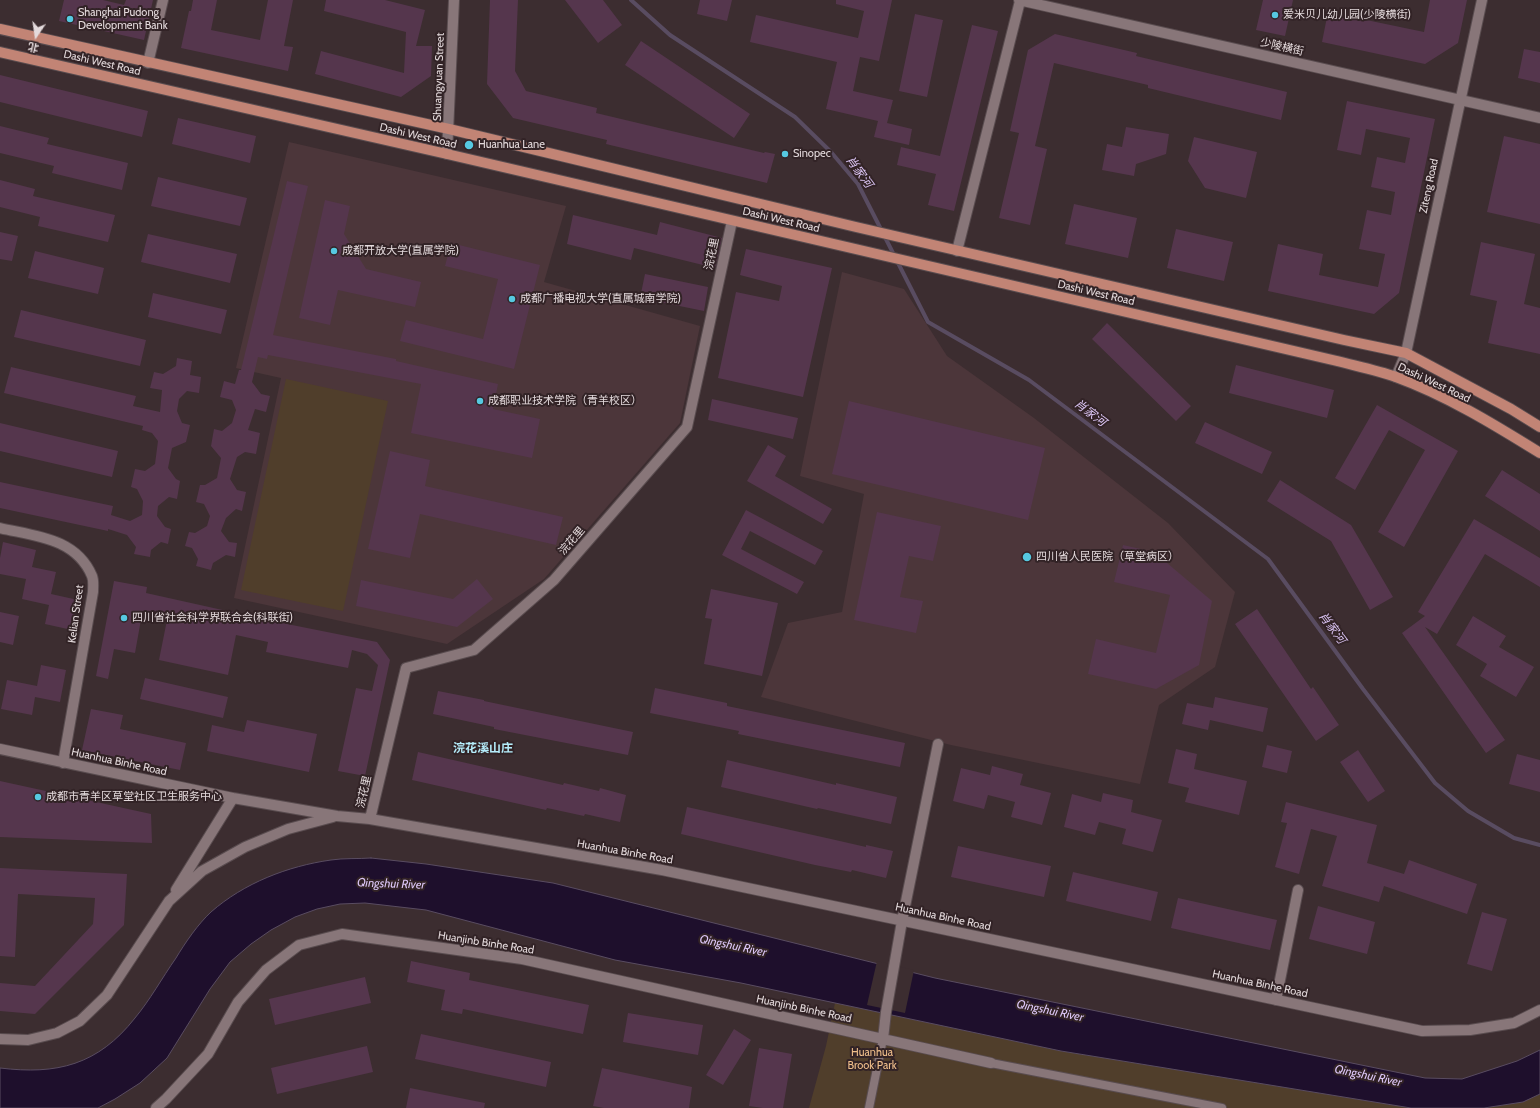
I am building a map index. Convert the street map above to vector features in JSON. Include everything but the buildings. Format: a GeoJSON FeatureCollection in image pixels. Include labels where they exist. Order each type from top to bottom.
{"type":"FeatureCollection","features":[{"type":"Feature","properties":{"kind":"main road","name":"Dashi West Road"},"geometry":{"type":"LineString","coordinates":[[0,29],[449,129],[957,251],[1344,340],[1406,352],[1512,409],[1540,427]]}},
{"type":"Feature","properties":{"kind":"main road","name":"Dashi West Road"},"geometry":{"type":"LineString","coordinates":[[0,52],[447,154],[1337,361],[1396,377],[1446,399],[1502,429],[1540,454]]}},
{"type":"Feature","properties":{"kind":"street"},"geometry":{"type":"LineString","coordinates":[[148,63],[163,0]]}},
{"type":"Feature","properties":{"kind":"street","name":"Shuangyuan Street"},"geometry":{"type":"LineString","coordinates":[[447,154],[454,0]]}},
{"type":"Feature","properties":{"kind":"street"},"geometry":{"type":"LineString","coordinates":[[957,251],[1020,0]]}},
{"type":"Feature","properties":{"kind":"street","name":"少陵横街"},"geometry":{"type":"LineString","coordinates":[[1020,0],[1540,118]]}},
{"type":"Feature","properties":{"kind":"street","name":"Ziteng Road"},"geometry":{"type":"LineString","coordinates":[[1396,377],[1406,352],[1482,0]]}},
{"type":"Feature","properties":{"kind":"street","name":"浣花里"},"geometry":{"type":"LineString","coordinates":[[370,819],[406,668],[474,650],[554,580],[687,426],[732,221]]}},
{"type":"Feature","properties":{"kind":"street","name":"Kelian Street"},"geometry":{"type":"LineString","coordinates":[[0,528],[59,542],[75,552],[85,565],[92,578],[93,592],[63,763]]}},
{"type":"Feature","properties":{"kind":"street"},"geometry":{"type":"LineString","coordinates":[[883,1039],[886,1012],[902,921],[938,744]]}},
{"type":"Feature","properties":{"kind":"street","name":"Huanhua Binhe Road"},"geometry":{"type":"LineString","coordinates":[[0,749],[233,798],[337,816],[370,819],[662,870],[1422,1031],[1470,1030],[1514,1023],[1540,1010]]}},
{"type":"Feature","properties":{"kind":"street","name":"Huanhua Binhe Road"},"geometry":{"type":"LineString","coordinates":[[0,1039],[28,1040],[57,1033],[80,1021],[107,995],[169,901],[233,798]]}},
{"type":"Feature","properties":{"kind":"street","name":"Huanhua Binhe Road"},"geometry":{"type":"LineString","coordinates":[[169,901],[202,871],[245,848],[288,829],[337,816]]}},
{"type":"Feature","properties":{"kind":"street"},"geometry":{"type":"LineString","coordinates":[[1276,1000],[1298,890]]}},
{"type":"Feature","properties":{"kind":"street","name":"Huanjinb Binhe Road"},"geometry":{"type":"LineString","coordinates":[[156,1108],[208,1054],[238,1002],[266,970],[299,945],[342,934],[522,959],[991,1062]]}},
{"type":"Feature","properties":{"kind":"lane"},"geometry":{"type":"LineString","coordinates":[[869,1108],[883,1039]]}},
{"type":"Feature","properties":{"kind":"lane"},"geometry":{"type":"LineString","coordinates":[[991,1062],[1222,1108]]}},
{"type":"Feature","properties":{"kind":"shaded area","name":"成都职业技术学院（青羊校区）"},"geometry":{"type":"Polygon","coordinates":[[[289,142],[566,206],[544,282],[700,326],[680,423],[544,579],[447,644],[234,598],[281,378],[236,368],[289,142]]]}},
{"type":"Feature","properties":{"kind":"shaded area","name":"四川省人民医院（草堂病区）"},"geometry":{"type":"Polygon","coordinates":[[[842,272],[904,289],[947,356],[1034,418],[1168,523],[1235,592],[1215,667],[1159,705],[1140,784],[951,745],[761,697],[788,623],[842,612],[864,494],[800,476],[842,272]]]}},
{"type":"Feature","properties":{"kind":"green space"},"geometry":{"type":"Polygon","coordinates":[[[286,379],[388,401],[343,611],[241,590],[286,379]]]}},
{"type":"Feature","properties":{"kind":"green space","name":"Huanhua Brook Park"},"geometry":{"type":"Polygon","coordinates":[[[835,1003],[1061,1051],[1411,1108],[809,1108],[826,1046],[835,1003]]]}},
{"type":"Feature","properties":{"kind":"green space"},"geometry":{"type":"Polygon","coordinates":[[[1540,1094],[1540,1108],[1484,1108],[1523,1102],[1540,1094]]]}},
{"type":"Feature","properties":{"kind":"water","name":"Qingshui River"},"geometry":{"type":"Polygon","coordinates":[[[371,858],[426,864],[553,883],[935,978],[1425,1078],[1462,1079],[1517,1061],[1540,1050],[1540,1094],[1523,1102],[1484,1108],[1411,1108],[1061,1051],[741,983],[615,960],[426,910],[365,903],[340,904],[317,909],[295,917],[271,930],[251,944],[230,962],[210,989],[167,1058],[140,1083],[115,1099],[98,1108],[0,1108],[0,1068],[40,1070],[58,1068],[91,1056],[106,1047],[121,1034],[135,1018],[183,946],[206,917],[238,892],[267,877],[283,871],[336,859],[371,858]]]}},
{"type":"Feature","properties":{"kind":"pier"},"geometry":{"type":"Polygon","coordinates":[[[877,961],[914,970],[905,1013],[867,1005],[877,961]]]}},
{"type":"Feature","properties":{"kind":"waterway","name":"肖家河"},"geometry":{"type":"LineString","coordinates":[[631,0],[670,35],[795,117],[831,152],[858,184],[928,322],[1029,380],[1268,559],[1363,689],[1435,783],[1468,811],[1514,838],[1540,845]]}},
{"type":"Feature","properties":{"kind":"place","name":"爱米贝儿幼儿园(少陵横街)"},"geometry":{"type":"Point","coordinates":[1275,15]}},
{"type":"Feature","properties":{"kind":"place","name":"Shanghai Pudong Development Bank"},"geometry":{"type":"Point","coordinates":[70,19]}},
{"type":"Feature","properties":{"kind":"place","name":"Huanhua Lane"},"geometry":{"type":"Point","coordinates":[469,145]}},
{"type":"Feature","properties":{"kind":"place","name":"Sinopec"},"geometry":{"type":"Point","coordinates":[785,154]}},
{"type":"Feature","properties":{"kind":"place","name":"成都开放大学(直属学院)"},"geometry":{"type":"Point","coordinates":[334,251]}},
{"type":"Feature","properties":{"kind":"place","name":"成都广播电视大学(直属城南学院)"},"geometry":{"type":"Point","coordinates":[512,299]}},
{"type":"Feature","properties":{"kind":"place","name":"成都职业技术学院（青羊校区）"},"geometry":{"type":"Point","coordinates":[480,401]}},
{"type":"Feature","properties":{"kind":"place","name":"四川省人民医院（草堂病区）"},"geometry":{"type":"Point","coordinates":[1027,557]}},
{"type":"Feature","properties":{"kind":"place","name":"四川省社会科学界联合会(科联街)"},"geometry":{"type":"Point","coordinates":[124,618]}},
{"type":"Feature","properties":{"kind":"place","name":"成都市青羊区草堂社区卫生服务中心"},"geometry":{"type":"Point","coordinates":[38,797]}},
{"type":"Feature","properties":{"kind":"district","name":"浣花溪山庄"},"geometry":{"type":"Point","coordinates":[483,748]}}]}
